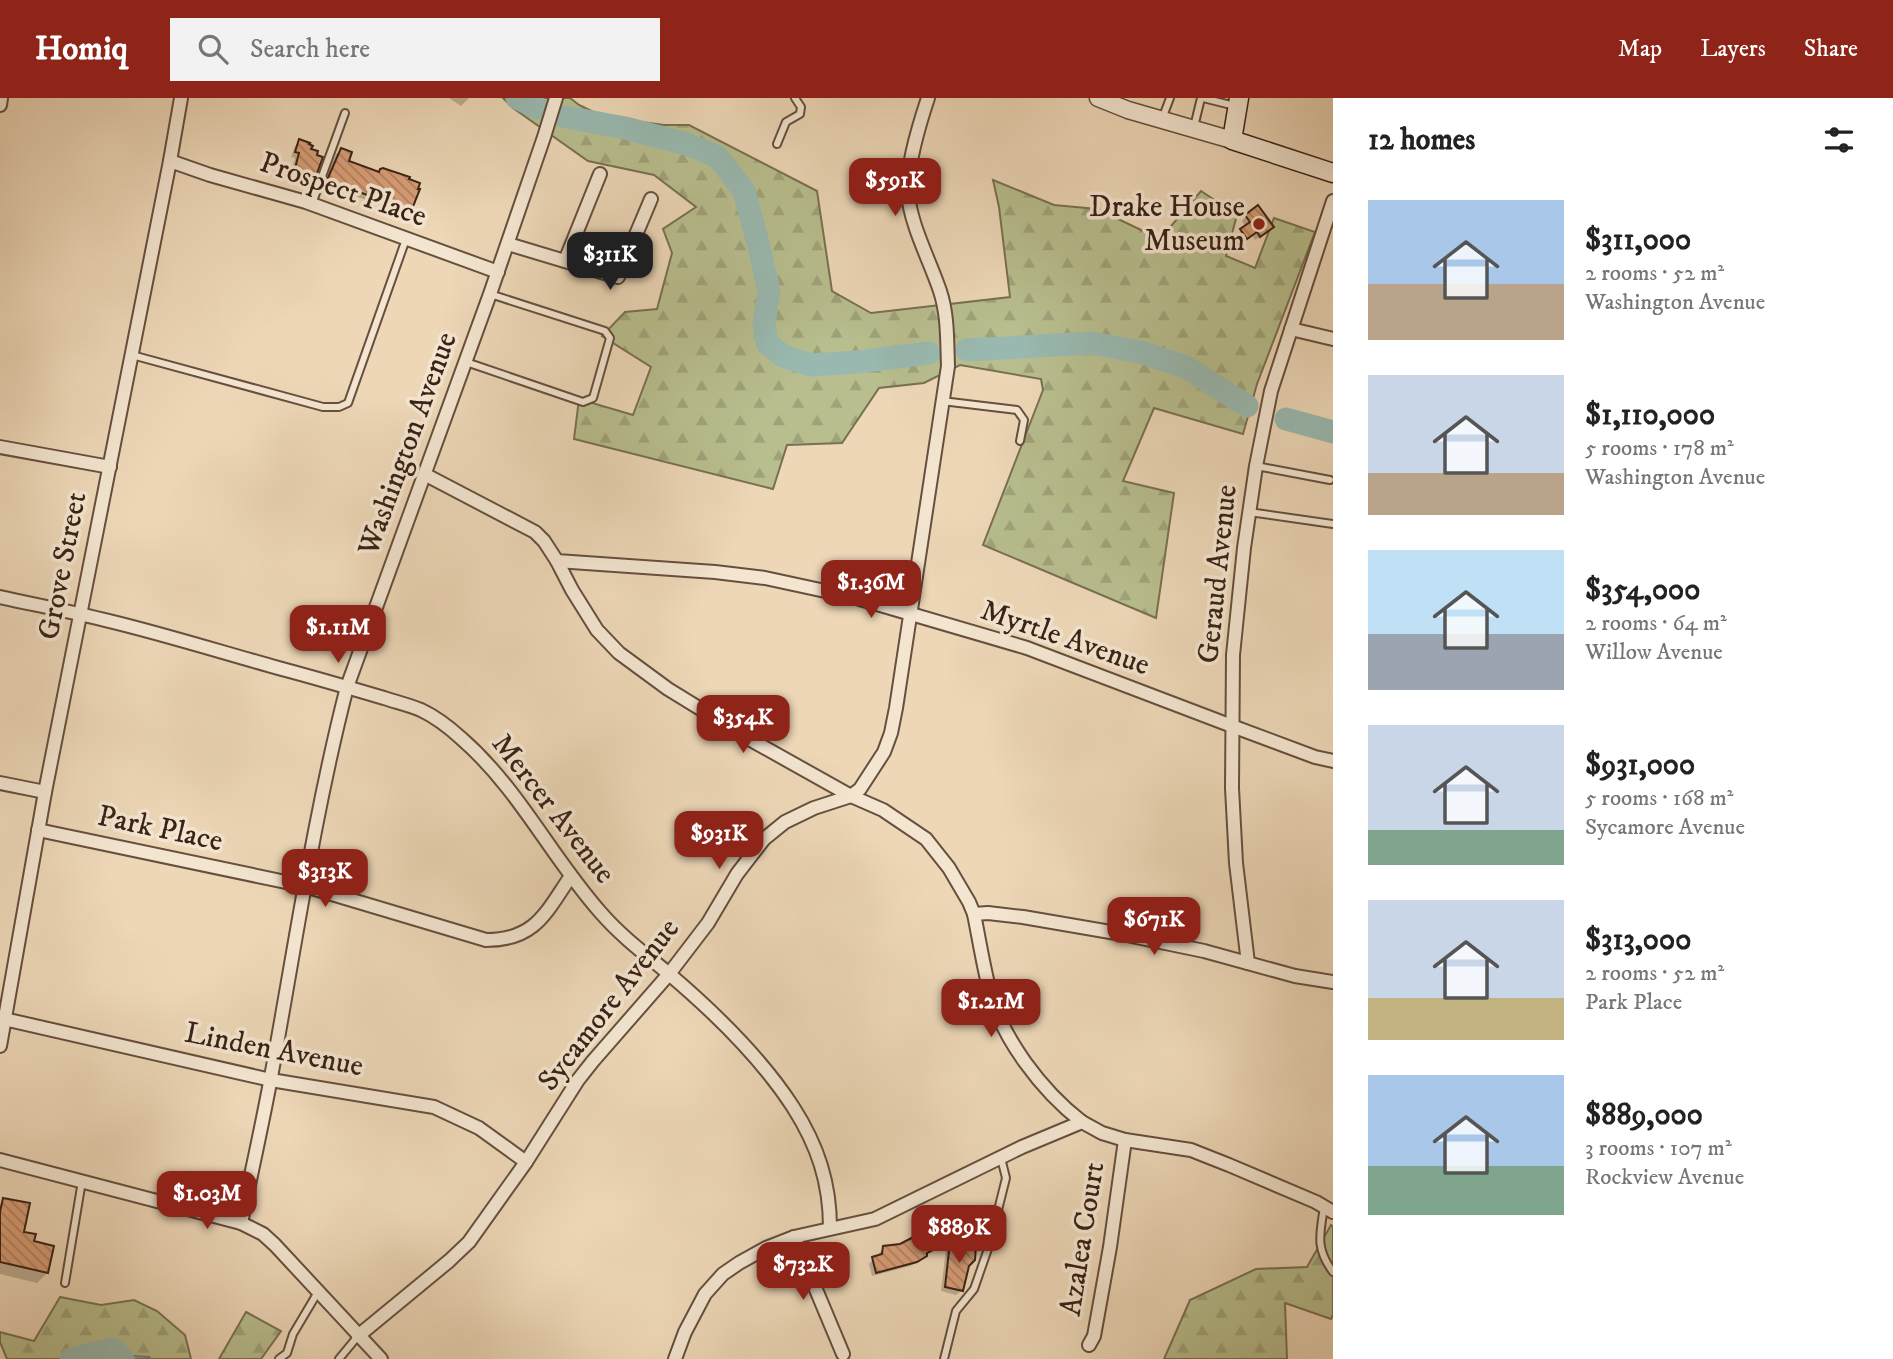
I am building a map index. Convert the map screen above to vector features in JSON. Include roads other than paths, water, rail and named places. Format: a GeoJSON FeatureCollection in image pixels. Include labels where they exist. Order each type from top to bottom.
{"type":"FeatureCollection","features":[{"type":"Feature","properties":{"kind":"main road"},"geometry":{"type":"LineString","coordinates":[[1238,102],[1231,140],[1333,173]]}},
{"type":"Feature","properties":{"kind":"street"},"geometry":{"type":"LineString","coordinates":[[0,105],[1,98]]}},
{"type":"Feature","properties":{"kind":"street","name":"Grove Street"},"geometry":{"type":"LineString","coordinates":[[0,1046],[2,1019],[45,792],[181,98]]}},
{"type":"Feature","properties":{"kind":"street","name":"Washington Avenue"},"geometry":{"type":"LineString","coordinates":[[241,1223],[347,687],[508,244],[556,98]]}},
{"type":"Feature","properties":{"kind":"street"},"geometry":{"type":"LineString","coordinates":[[851,796],[860,789],[884,752],[891,733],[948,366],[941,294],[909,207],[907,190],[908,174],[928,98]]}},
{"type":"Feature","properties":{"kind":"street"},"geometry":{"type":"LineString","coordinates":[[1098,98],[1128,110],[1231,140]]}},
{"type":"Feature","properties":{"kind":"street","name":"Prospect Place"},"geometry":{"type":"LineString","coordinates":[[170,161],[312,204],[498,272]]}},
{"type":"Feature","properties":{"kind":"street"},"geometry":{"type":"LineString","coordinates":[[565,261],[600,174]]}},
{"type":"Feature","properties":{"kind":"street"},"geometry":{"type":"LineString","coordinates":[[508,244],[618,277],[651,199]]}},
{"type":"Feature","properties":{"kind":"street","name":"Geraud Avenue"},"geometry":{"type":"LineString","coordinates":[[1248,963],[1236,863],[1232,788],[1233,655],[1256,466],[1271,391],[1333,201]]}},
{"type":"Feature","properties":{"kind":"street"},"geometry":{"type":"LineString","coordinates":[[1290,330],[1333,339]]}},
{"type":"Feature","properties":{"kind":"street"},"geometry":{"type":"LineString","coordinates":[[0,447],[110,467]]}},
{"type":"Feature","properties":{"kind":"street"},"geometry":{"type":"LineString","coordinates":[[426,475],[536,533],[558,561],[597,630],[619,653],[668,689],[751,740],[851,796],[883,810],[926,839],[949,868],[974,914],[989,989],[999,1018],[1016,1051],[1062,1107],[1102,1133],[1125,1140],[1191,1150],[1329,1209]]}},
{"type":"Feature","properties":{"kind":"street","name":"Myrtle Avenue"},"geometry":{"type":"LineString","coordinates":[[558,561],[765,578],[853,597],[1027,648],[1315,757],[1333,761]]}},
{"type":"Feature","properties":{"kind":"street","name":"Mercer Avenue"},"geometry":{"type":"LineString","coordinates":[[0,597],[108,620],[347,687],[421,710],[448,726],[479,754],[512,792],[602,915],[744,1044],[793,1107],[811,1139],[825,1175],[830,1228]]}},
{"type":"Feature","properties":{"kind":"street"},"geometry":{"type":"LineString","coordinates":[[0,783],[45,792]]}},
{"type":"Feature","properties":{"kind":"street","name":"Sycamore Avenue"},"geometry":{"type":"LineString","coordinates":[[358,1336],[469,1242],[526,1162],[578,1080],[669,974],[708,923],[737,874],[764,839],[785,822],[836,799],[851,796]]}},
{"type":"Feature","properties":{"kind":"street","name":"Park Place"},"geometry":{"type":"LineString","coordinates":[[38,830],[306,886],[486,940],[514,937],[525,932],[542,919],[571,876]]}},
{"type":"Feature","properties":{"kind":"street"},"geometry":{"type":"LineString","coordinates":[[974,914],[1023,917],[1122,934],[1204,951],[1294,976],[1333,982]]}},
{"type":"Feature","properties":{"kind":"street","name":"Linden Avenue"},"geometry":{"type":"LineString","coordinates":[[2,1019],[271,1080],[434,1107],[480,1128],[526,1162]]}},
{"type":"Feature","properties":{"kind":"street"},"geometry":{"type":"LineString","coordinates":[[675,1359],[685,1332],[705,1294],[723,1274],[739,1262],[794,1237],[874,1219],[1082,1122]]}},
{"type":"Feature","properties":{"kind":"street","name":"Azalea Court"},"geometry":{"type":"LineString","coordinates":[[1089,1345],[1094,1336],[1110,1247],[1125,1140]]}},
{"type":"Feature","properties":{"kind":"street"},"geometry":{"type":"LineString","coordinates":[[0,1160],[241,1223],[263,1234],[381,1359]]}},
{"type":"Feature","properties":{"kind":"street"},"geometry":{"type":"LineString","coordinates":[[794,1237],[843,1354]]}},
{"type":"Feature","properties":{"kind":"lane"},"geometry":{"type":"LineString","coordinates":[[778,145],[786,122],[800,114],[801,107],[795,98]]}},
{"type":"Feature","properties":{"kind":"lane"},"geometry":{"type":"LineString","coordinates":[[1162,120],[1170,98]]}},
{"type":"Feature","properties":{"kind":"lane"},"geometry":{"type":"LineString","coordinates":[[1194,129],[1202,98],[1238,102]]}},
{"type":"Feature","properties":{"kind":"lane"},"geometry":{"type":"LineString","coordinates":[[312,204],[345,113]]}},
{"type":"Feature","properties":{"kind":"lane"},"geometry":{"type":"LineString","coordinates":[[132,355],[323,407],[338,407],[348,403],[406,239]]}},
{"type":"Feature","properties":{"kind":"lane"},"geometry":{"type":"LineString","coordinates":[[466,362],[583,402],[593,398],[610,338],[605,331],[490,294]]}},
{"type":"Feature","properties":{"kind":"lane"},"geometry":{"type":"LineString","coordinates":[[943,401],[1017,410],[1024,420],[1020,441]]}},
{"type":"Feature","properties":{"kind":"lane"},"geometry":{"type":"LineString","coordinates":[[1256,466],[1330,480]]}},
{"type":"Feature","properties":{"kind":"lane"},"geometry":{"type":"LineString","coordinates":[[1250,512],[1333,524]]}},
{"type":"Feature","properties":{"kind":"lane"},"geometry":{"type":"LineString","coordinates":[[944,1359],[956,1311],[974,1289],[989,1246],[1006,1178],[1000,1158]]}},
{"type":"Feature","properties":{"kind":"lane"},"geometry":{"type":"LineString","coordinates":[[65,1283],[82,1181]]}},
{"type":"Feature","properties":{"kind":"lane"},"geometry":{"type":"LineString","coordinates":[[1329,1209],[1319,1241],[1325,1262],[1333,1272]]}},
{"type":"Feature","properties":{"kind":"lane"},"geometry":{"type":"LineString","coordinates":[[279,1359],[286,1353],[293,1334],[318,1292]]}},
{"type":"Feature","properties":{"kind":"lane"},"geometry":{"type":"LineString","coordinates":[[339,1359],[358,1336]]}},
{"type":"Feature","properties":{"kind":"water"},"geometry":{"type":"Polygon","coordinates":[[[81,1353],[149,1357],[151,1359],[78,1359],[81,1353]]]}},
{"type":"Feature","properties":{"kind":"waterway"},"geometry":{"type":"LineString","coordinates":[[517,98],[538,108]]}},
{"type":"Feature","properties":{"kind":"waterway"},"geometry":{"type":"LineString","coordinates":[[566,117],[625,128],[687,144],[718,157],[744,191],[769,291],[764,324],[767,343],[783,356],[811,365],[929,353]]}},
{"type":"Feature","properties":{"kind":"waterway"},"geometry":{"type":"LineString","coordinates":[[967,350],[1092,343],[1140,352],[1186,367],[1247,406]]}},
{"type":"Feature","properties":{"kind":"waterway"},"geometry":{"type":"LineString","coordinates":[[1286,419],[1333,432]]}},
{"type":"Feature","properties":{"kind":"waterway"},"geometry":{"type":"LineString","coordinates":[[71,1359],[113,1349],[123,1359]]}},
{"type":"Feature","properties":{"kind":"place","name":"Drake House Museum"},"geometry":{"type":"Point","coordinates":[1259,224]}}]}
